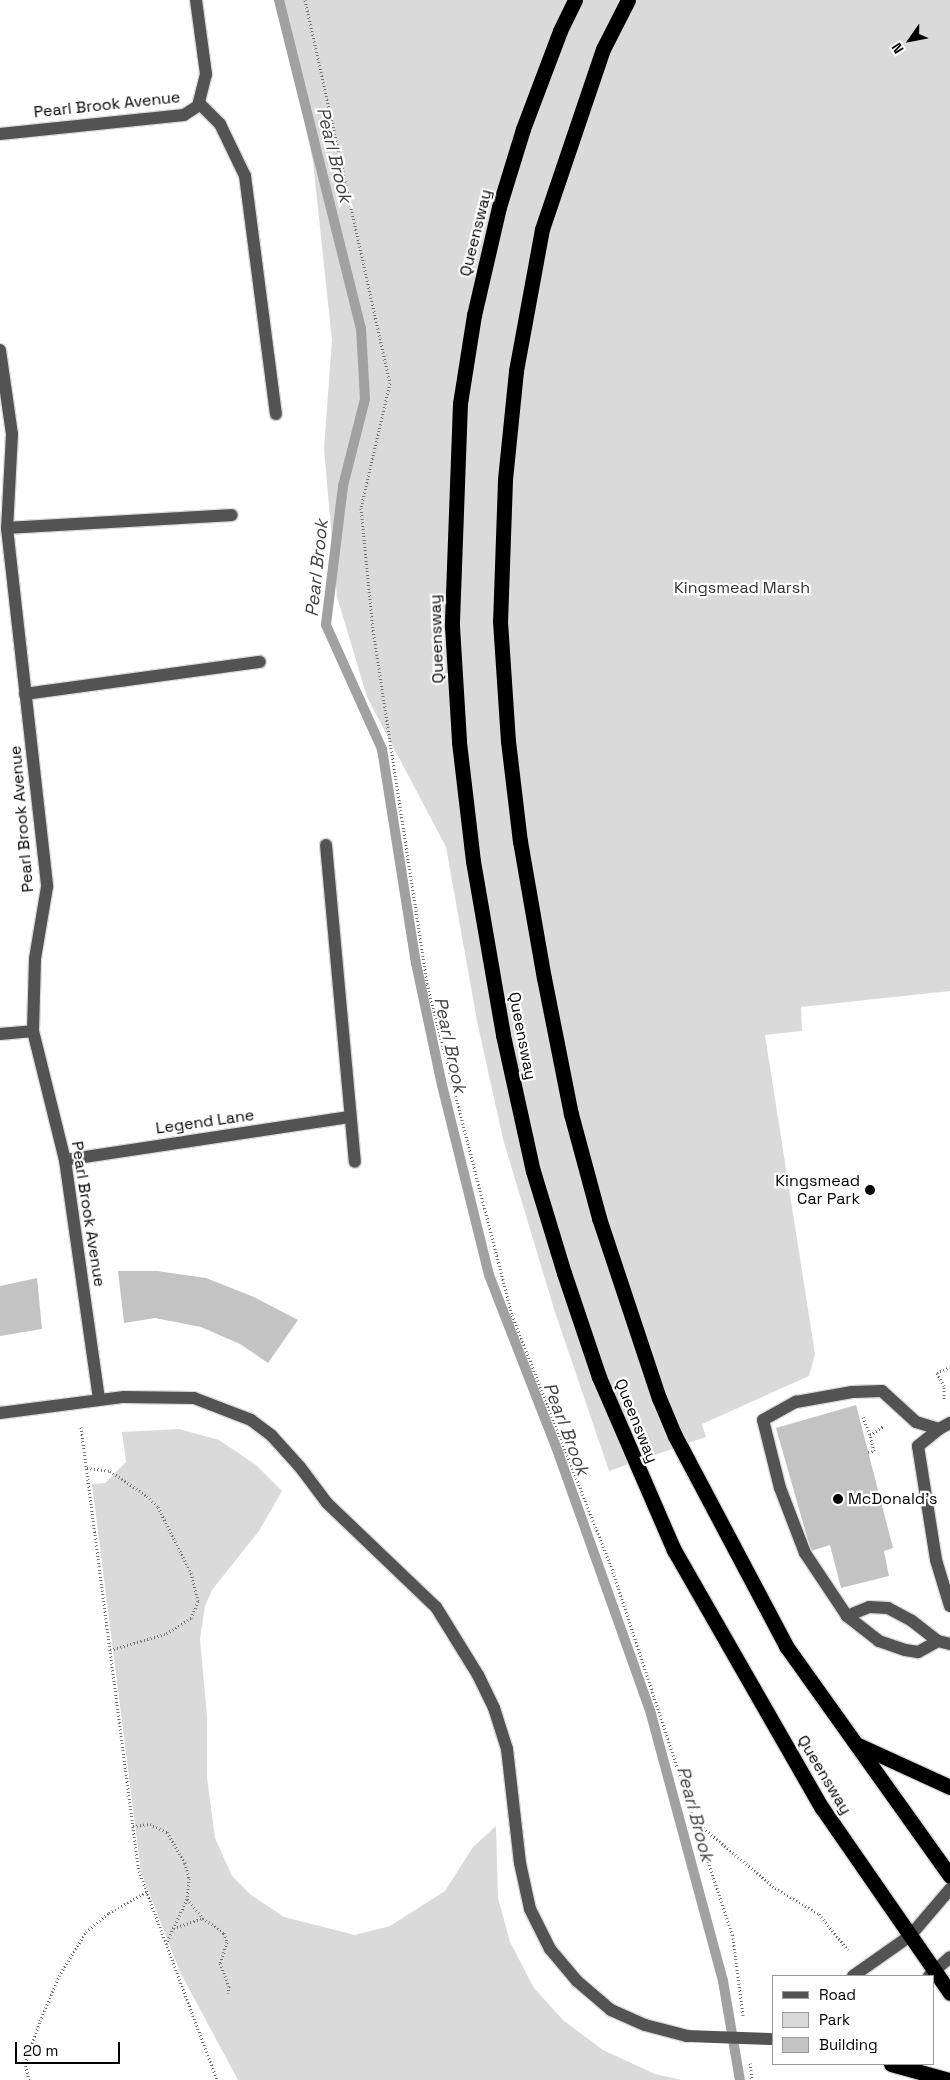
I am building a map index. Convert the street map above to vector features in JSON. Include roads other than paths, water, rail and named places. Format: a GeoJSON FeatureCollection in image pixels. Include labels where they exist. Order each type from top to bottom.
{"type":"FeatureCollection","features":[{"type":"Feature","properties":{"kind":"highway","name":"Queensway"},"geometry":{"type":"LineString","coordinates":[[575,0],[560,31],[523,129],[499,207],[474,315],[460,403],[452,626],[459,742],[473,860],[503,1035],[533,1172],[561,1264],[599,1377],[632,1459],[674,1550],[738,1664],[822,1808],[910,1936],[932,1974]]}},
{"type":"Feature","properties":{"kind":"highway","name":"Queensway"},"geometry":{"type":"LineString","coordinates":[[628,0],[602,50],[542,230],[516,371],[505,480],[500,621],[508,741],[520,841],[571,1114],[619,1280],[675,1436],[786,1646],[950,1876]]}},
{"type":"Feature","properties":{"kind":"highway"},"geometry":{"type":"LineString","coordinates":[[855,1744],[950,1787]]}},
{"type":"Feature","properties":{"kind":"highway","name":"Queensway"},"geometry":{"type":"LineString","coordinates":[[935,1977],[950,1993]]}},
{"type":"Feature","properties":{"kind":"highway"},"geometry":{"type":"LineString","coordinates":[[896,2065],[949,2080]]}},
{"type":"Feature","properties":{"kind":"street","name":"Pearl Brook Avenue"},"geometry":{"type":"LineString","coordinates":[[0,134],[184,115],[199,103],[206,74],[196,0]]}},
{"type":"Feature","properties":{"kind":"street"},"geometry":{"type":"LineString","coordinates":[[199,103],[220,124],[245,176],[276,414]]}},
{"type":"Feature","properties":{"kind":"street","name":"Pearl Brook Avenue"},"geometry":{"type":"LineString","coordinates":[[0,350],[12,434],[7,528],[47,887],[35,958],[33,1030],[65,1160],[99,1400]]}},
{"type":"Feature","properties":{"kind":"street"},"geometry":{"type":"LineString","coordinates":[[7,528],[232,515]]}},
{"type":"Feature","properties":{"kind":"street"},"geometry":{"type":"LineString","coordinates":[[26,694],[260,662]]}},
{"type":"Feature","properties":{"kind":"street"},"geometry":{"type":"LineString","coordinates":[[326,845],[348,1061],[350,1117],[355,1162]]}},
{"type":"Feature","properties":{"kind":"street"},"geometry":{"type":"LineString","coordinates":[[0,1034],[33,1030]]}},
{"type":"Feature","properties":{"kind":"street","name":"Legend Lane"},"geometry":{"type":"LineString","coordinates":[[65,1160],[350,1117]]}},
{"type":"Feature","properties":{"kind":"street"},"geometry":{"type":"LineString","coordinates":[[944,1426],[916,1422],[882,1391],[852,1392],[796,1402],[763,1420],[780,1488],[805,1553],[847,1616],[878,1641],[905,1650],[918,1652],[944,1642]]}},
{"type":"Feature","properties":{"kind":"street"},"geometry":{"type":"LineString","coordinates":[[0,1413],[99,1400],[194,1398],[251,1420],[272,1436],[300,1467],[326,1502],[359,1536],[436,1607],[494,1708],[507,1749],[520,1863],[530,1908],[550,1949],[577,1981],[611,2010],[645,2025],[687,2036],[772,2038]]}},
{"type":"Feature","properties":{"kind":"street"},"geometry":{"type":"LineString","coordinates":[[944,1426],[918,1446],[936,1560],[950,1606]]}},
{"type":"Feature","properties":{"kind":"street"},"geometry":{"type":"LineString","coordinates":[[847,1616],[869,1607],[888,1608],[944,1642]]}},
{"type":"Feature","properties":{"kind":"street"},"geometry":{"type":"LineString","coordinates":[[858,1973],[910,1936],[950,1889]]}},
{"type":"Feature","properties":{"kind":"street"},"geometry":{"type":"LineString","coordinates":[[932,1974],[950,1956]]}},
{"type":"Feature","properties":{"kind":"waterway","name":"Pearl Brook"},"geometry":{"type":"LineString","coordinates":[[279,0],[361,328],[365,399],[343,486],[326,625],[382,749],[416,963],[442,1085],[489,1275],[559,1455],[651,1714],[723,1981],[740,2080]]}},
{"type":"Feature","properties":{"kind":"place","name":"Kingsmead Car Park"},"geometry":{"type":"Point","coordinates":[870,1190]}},
{"type":"Feature","properties":{"kind":"place","name":"McDonald's"},"geometry":{"type":"Point","coordinates":[838,1499]}},
{"type":"Feature","properties":{"kind":"park label","name":"Kingsmead Marsh"},"geometry":{"type":"Point","coordinates":[742,588]}}]}
